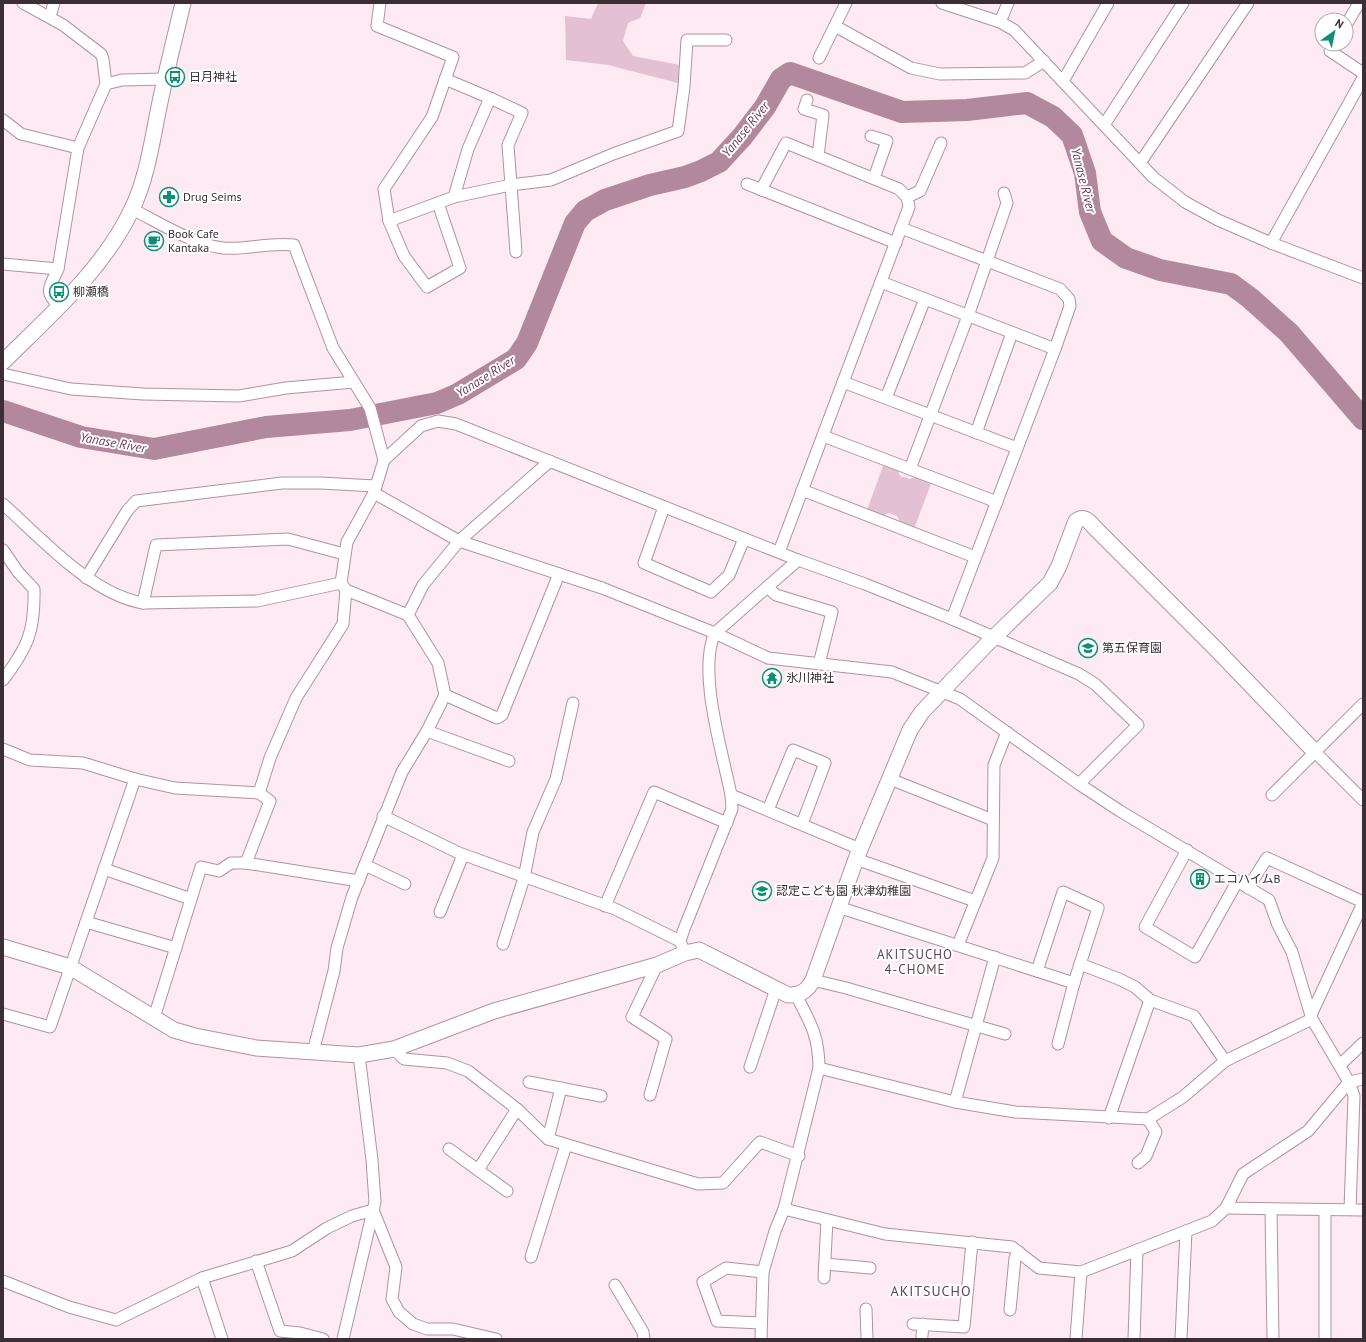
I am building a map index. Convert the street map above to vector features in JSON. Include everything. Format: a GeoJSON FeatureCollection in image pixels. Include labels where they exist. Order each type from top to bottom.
{"type":"FeatureCollection","features":[{"type":"Feature","properties":{"kind":"street"},"geometry":{"type":"LineString","coordinates":[[23,3],[50,17],[101,54],[106,84],[78,148],[58,268],[48,292],[50,298],[59,306]]}},
{"type":"Feature","properties":{"kind":"street"},"geometry":{"type":"LineString","coordinates":[[50,17],[54,3]]}},
{"type":"Feature","properties":{"kind":"street"},"geometry":{"type":"LineString","coordinates":[[3,362],[59,306],[102,257],[123,227],[132,209],[149,156],[165,79],[184,3]]}},
{"type":"Feature","properties":{"kind":"street"},"geometry":{"type":"LineString","coordinates":[[380,3],[377,26],[453,57],[432,117],[384,190],[389,221],[404,256],[427,287],[460,268],[438,203]]}},
{"type":"Feature","properties":{"kind":"street"},"geometry":{"type":"LineString","coordinates":[[819,58],[846,3]]}},
{"type":"Feature","properties":{"kind":"street"},"geometry":{"type":"LineString","coordinates":[[942,3],[1000,22],[1014,30],[1064,81],[1153,177],[1185,202],[1218,220],[1271,243],[1363,278]]}},
{"type":"Feature","properties":{"kind":"street"},"geometry":{"type":"LineString","coordinates":[[1000,22],[1008,3]]}},
{"type":"Feature","properties":{"kind":"street"},"geometry":{"type":"LineString","coordinates":[[1064,81],[1108,3]]}},
{"type":"Feature","properties":{"kind":"street"},"geometry":{"type":"LineString","coordinates":[[1104,125],[1183,3]]}},
{"type":"Feature","properties":{"kind":"street"},"geometry":{"type":"LineString","coordinates":[[1140,163],[1248,3]]}},
{"type":"Feature","properties":{"kind":"street"},"geometry":{"type":"LineString","coordinates":[[1354,12],[1359,3]]}},
{"type":"Feature","properties":{"kind":"street"},"geometry":{"type":"LineString","coordinates":[[835,26],[911,68],[940,74],[1025,73],[1044,61]]}},
{"type":"Feature","properties":{"kind":"street"},"geometry":{"type":"LineString","coordinates":[[389,221],[454,197],[511,185],[551,180],[613,154],[678,131],[684,87],[687,40],[726,40]]}},
{"type":"Feature","properties":{"kind":"street"},"geometry":{"type":"LineString","coordinates":[[1330,52],[1363,73]]}},
{"type":"Feature","properties":{"kind":"street"},"geometry":{"type":"LineString","coordinates":[[1271,243],[1363,78]]}},
{"type":"Feature","properties":{"kind":"street"},"geometry":{"type":"LineString","coordinates":[[106,84],[122,80],[165,79]]}},
{"type":"Feature","properties":{"kind":"street"},"geometry":{"type":"LineString","coordinates":[[445,79],[522,113],[508,146],[516,252]]}},
{"type":"Feature","properties":{"kind":"street"},"geometry":{"type":"LineString","coordinates":[[454,197],[468,149],[490,98]]}},
{"type":"Feature","properties":{"kind":"street"},"geometry":{"type":"LineString","coordinates":[[807,100],[804,109],[823,115],[818,156]]}},
{"type":"Feature","properties":{"kind":"street"},"geometry":{"type":"LineString","coordinates":[[3,120],[21,134],[78,148]]}},
{"type":"Feature","properties":{"kind":"street"},"geometry":{"type":"LineString","coordinates":[[872,136],[887,141],[874,178]]}},
{"type":"Feature","properties":{"kind":"street"},"geometry":{"type":"LineString","coordinates":[[761,190],[786,143],[899,189],[907,197],[909,207],[779,552]]}},
{"type":"Feature","properties":{"kind":"street"},"geometry":{"type":"LineString","coordinates":[[907,197],[920,191],[941,143]]}},
{"type":"Feature","properties":{"kind":"street"},"geometry":{"type":"LineString","coordinates":[[747,184],[896,242]]}},
{"type":"Feature","properties":{"kind":"street"},"geometry":{"type":"LineString","coordinates":[[910,469],[968,316],[1007,203],[1004,193]]}},
{"type":"Feature","properties":{"kind":"street"},"geometry":{"type":"LineString","coordinates":[[132,209],[190,238],[223,248],[283,244],[294,245],[333,348],[370,408],[376,436],[384,460]]}},
{"type":"Feature","properties":{"kind":"street"},"geometry":{"type":"LineString","coordinates":[[901,228],[1060,289],[1069,299],[1070,306],[952,618]]}},
{"type":"Feature","properties":{"kind":"street"},"geometry":{"type":"LineString","coordinates":[[3,264],[58,268]]}},
{"type":"Feature","properties":{"kind":"street"},"geometry":{"type":"LineString","coordinates":[[881,282],[1054,349]]}},
{"type":"Feature","properties":{"kind":"street"},"geometry":{"type":"LineString","coordinates":[[886,398],[925,299]]}},
{"type":"Feature","properties":{"kind":"street"},"geometry":{"type":"LineString","coordinates":[[976,432],[1012,333]]}},
{"type":"Feature","properties":{"kind":"street"},"geometry":{"type":"LineString","coordinates":[[3,374],[71,389],[158,394],[239,396],[286,388],[354,382]]}},
{"type":"Feature","properties":{"kind":"street"},"geometry":{"type":"LineString","coordinates":[[843,382],[1017,448]]}},
{"type":"Feature","properties":{"kind":"street"},"geometry":{"type":"LineString","coordinates":[[259,793],[270,758],[296,698],[343,624],[344,554],[347,542],[375,490],[384,460],[421,426],[438,421],[456,424],[744,539],[952,618],[1079,674],[1095,684],[1138,725],[1079,784]]}},
{"type":"Feature","properties":{"kind":"street"},"geometry":{"type":"LineString","coordinates":[[823,436],[997,502]]}},
{"type":"Feature","properties":{"kind":"street"},"geometry":{"type":"LineString","coordinates":[[408,616],[423,585],[459,541],[550,461]]}},
{"type":"Feature","properties":{"kind":"street"},"geometry":{"type":"LineString","coordinates":[[86,578],[127,511],[136,501],[282,483],[321,483],[375,490],[459,541],[602,588],[715,633],[768,658],[892,672],[960,699],[1079,784],[1120,811],[1269,900],[1278,925],[1292,952],[1312,1017],[1340,1065],[1349,1082],[1354,1096],[1350,1210]]}},
{"type":"Feature","properties":{"kind":"street"},"geometry":{"type":"LineString","coordinates":[[802,490],[975,557]]}},
{"type":"Feature","properties":{"kind":"street"},"geometry":{"type":"LineString","coordinates":[[3,504],[86,578],[127,600],[143,603],[257,601],[343,587],[408,616],[438,663],[445,695],[427,731],[402,772],[383,816],[352,897],[313,1052]]}},
{"type":"Feature","properties":{"kind":"street"},"geometry":{"type":"LineString","coordinates":[[664,507],[644,564],[711,592],[729,576],[744,539]]}},
{"type":"Feature","properties":{"kind":"street"},"geometry":{"type":"LineString","coordinates":[[383,816],[463,855],[605,906],[670,935],[682,947],[700,950],[788,995],[796,995],[808,990],[813,980],[838,906],[858,854],[910,730],[922,712],[994,637],[1050,583],[1059,566],[1076,521],[1080,518],[1086,519],[1216,649],[1363,800]]}},
{"type":"Feature","properties":{"kind":"street"},"geometry":{"type":"LineString","coordinates":[[143,603],[156,546],[288,540],[344,554]]}},
{"type":"Feature","properties":{"kind":"street"},"geometry":{"type":"LineString","coordinates":[[3,550],[18,572],[34,589],[32,627],[26,648],[3,680]]}},
{"type":"Feature","properties":{"kind":"street"},"geometry":{"type":"LineString","coordinates":[[3,947],[70,967],[174,1030],[195,1036],[256,1048],[359,1056],[394,1048],[494,1010],[657,965],[682,947],[732,809],[731,795],[712,702],[710,680],[711,642],[715,633],[798,560]]}},
{"type":"Feature","properties":{"kind":"street"},"geometry":{"type":"LineString","coordinates":[[445,695],[497,718],[502,716],[559,574]]}},
{"type":"Feature","properties":{"kind":"street"},"geometry":{"type":"LineString","coordinates":[[767,588],[776,595],[832,612],[819,664]]}},
{"type":"Feature","properties":{"kind":"street"},"geometry":{"type":"LineString","coordinates":[[502,944],[524,878],[533,832],[556,779],[573,703]]}},
{"type":"Feature","properties":{"kind":"street"},"geometry":{"type":"LineString","coordinates":[[1272,795],[1363,704]]}},
{"type":"Feature","properties":{"kind":"street"},"geometry":{"type":"LineString","coordinates":[[427,731],[509,762]]}},
{"type":"Feature","properties":{"kind":"street"},"geometry":{"type":"LineString","coordinates":[[958,945],[993,858],[994,765],[1007,732]]}},
{"type":"Feature","properties":{"kind":"street"},"geometry":{"type":"LineString","coordinates":[[3,749],[30,760],[83,763],[135,779],[175,788],[259,793],[270,801],[246,863]]}},
{"type":"Feature","properties":{"kind":"street"},"geometry":{"type":"LineString","coordinates":[[768,810],[793,750],[824,763],[802,824]]}},
{"type":"Feature","properties":{"kind":"street"},"geometry":{"type":"LineString","coordinates":[[3,1014],[50,1027],[135,779]]}},
{"type":"Feature","properties":{"kind":"street"},"geometry":{"type":"LineString","coordinates":[[890,779],[993,820]]}},
{"type":"Feature","properties":{"kind":"street"},"geometry":{"type":"LineString","coordinates":[[605,906],[654,792],[727,823]]}},
{"type":"Feature","properties":{"kind":"street"},"geometry":{"type":"LineString","coordinates":[[731,795],[802,824],[858,854],[976,901]]}},
{"type":"Feature","properties":{"kind":"street"},"geometry":{"type":"LineString","coordinates":[[1186,850],[1145,927],[1195,957],[1237,882]]}},
{"type":"Feature","properties":{"kind":"street"},"geometry":{"type":"LineString","coordinates":[[440,912],[463,855]]}},
{"type":"Feature","properties":{"kind":"street"},"geometry":{"type":"LineString","coordinates":[[819,1068],[955,1102],[1040,1114],[1148,1119],[1183,1097],[1225,1061],[1312,1017],[1362,904],[1267,858],[1248,888]]}},
{"type":"Feature","properties":{"kind":"street"},"geometry":{"type":"LineString","coordinates":[[154,1018],[201,867],[219,871],[231,863],[246,863],[359,881]]}},
{"type":"Feature","properties":{"kind":"street"},"geometry":{"type":"LineString","coordinates":[[365,865],[405,884]]}},
{"type":"Feature","properties":{"kind":"street"},"geometry":{"type":"LineString","coordinates":[[104,869],[191,899]]}},
{"type":"Feature","properties":{"kind":"street"},"geometry":{"type":"LineString","coordinates":[[1037,971],[1063,892],[1098,908],[1074,983],[1058,1044]]}},
{"type":"Feature","properties":{"kind":"street"},"geometry":{"type":"LineString","coordinates":[[838,906],[1074,983]]}},
{"type":"Feature","properties":{"kind":"street"},"geometry":{"type":"LineString","coordinates":[[86,922],[176,948]]}},
{"type":"Feature","properties":{"kind":"street"},"geometry":{"type":"LineString","coordinates":[[955,1102],[995,957]]}},
{"type":"Feature","properties":{"kind":"street"},"geometry":{"type":"LineString","coordinates":[[1080,964],[1119,979],[1135,987],[1150,1000],[1194,1016],[1225,1061]]}},
{"type":"Feature","properties":{"kind":"street"},"geometry":{"type":"LineString","coordinates":[[650,1096],[666,1039],[632,1017],[657,965]]}},
{"type":"Feature","properties":{"kind":"street"},"geometry":{"type":"LineString","coordinates":[[813,980],[846,988],[1005,1034]]}},
{"type":"Feature","properties":{"kind":"street"},"geometry":{"type":"LineString","coordinates":[[750,1067],[776,989]]}},
{"type":"Feature","properties":{"kind":"street"},"geometry":{"type":"LineString","coordinates":[[761,1339],[763,1272],[784,1209],[799,1156],[819,1068],[819,1048],[814,1028],[796,995]]}},
{"type":"Feature","properties":{"kind":"street"},"geometry":{"type":"LineString","coordinates":[[1109,1118],[1150,1000]]}},
{"type":"Feature","properties":{"kind":"street"},"geometry":{"type":"LineString","coordinates":[[1340,1065],[1363,1044]]}},
{"type":"Feature","properties":{"kind":"street"},"geometry":{"type":"LineString","coordinates":[[394,1048],[404,1059],[447,1063],[468,1071],[517,1109],[548,1139],[698,1184],[723,1182],[760,1142],[799,1156]]}},
{"type":"Feature","properties":{"kind":"street"},"geometry":{"type":"LineString","coordinates":[[344,1339],[375,1202],[372,1160],[359,1056]]}},
{"type":"Feature","properties":{"kind":"street"},"geometry":{"type":"LineString","coordinates":[[784,1209],[884,1234],[1012,1247],[1039,1268],[1081,1272],[1212,1221],[1226,1208],[1243,1174],[1308,1131],[1349,1082],[1363,1079]]}},
{"type":"Feature","properties":{"kind":"street"},"geometry":{"type":"LineString","coordinates":[[529,1082],[601,1096]]}},
{"type":"Feature","properties":{"kind":"street"},"geometry":{"type":"LineString","coordinates":[[548,1139],[561,1088]]}},
{"type":"Feature","properties":{"kind":"street"},"geometry":{"type":"LineString","coordinates":[[478,1170],[517,1109]]}},
{"type":"Feature","properties":{"kind":"street"},"geometry":{"type":"LineString","coordinates":[[1138,1163],[1146,1156],[1156,1132],[1148,1119]]}},
{"type":"Feature","properties":{"kind":"street"},"geometry":{"type":"LineString","coordinates":[[531,1257],[566,1145]]}},
{"type":"Feature","properties":{"kind":"street"},"geometry":{"type":"LineString","coordinates":[[449,1149],[507,1191]]}},
{"type":"Feature","properties":{"kind":"street"},"geometry":{"type":"LineString","coordinates":[[1226,1208],[1363,1210]]}},
{"type":"Feature","properties":{"kind":"street"},"geometry":{"type":"LineString","coordinates":[[1271,1209],[1273,1339]]}},
{"type":"Feature","properties":{"kind":"street"},"geometry":{"type":"LineString","coordinates":[[3,1281],[69,1306],[116,1320],[150,1305],[202,1278],[292,1251],[327,1228],[352,1216],[373,1210]]}},
{"type":"Feature","properties":{"kind":"street"},"geometry":{"type":"LineString","coordinates":[[373,1210],[396,1267],[392,1299],[399,1312],[413,1324],[427,1328],[453,1329],[496,1339]]}},
{"type":"Feature","properties":{"kind":"street"},"geometry":{"type":"LineString","coordinates":[[1325,1210],[1325,1339]]}},
{"type":"Feature","properties":{"kind":"street"},"geometry":{"type":"LineString","coordinates":[[824,1278],[828,1220]]}},
{"type":"Feature","properties":{"kind":"street"},"geometry":{"type":"LineString","coordinates":[[1181,1339],[1186,1231]]}},
{"type":"Feature","properties":{"kind":"street"},"geometry":{"type":"LineString","coordinates":[[922,1336],[918,1324],[964,1327],[972,1242]]}},
{"type":"Feature","properties":{"kind":"street"},"geometry":{"type":"LineString","coordinates":[[1134,1339],[1137,1250]]}},
{"type":"Feature","properties":{"kind":"street"},"geometry":{"type":"LineString","coordinates":[[1010,1310],[1016,1258],[1019,1252]]}},
{"type":"Feature","properties":{"kind":"street"},"geometry":{"type":"LineString","coordinates":[[256,1261],[280,1331],[300,1333],[323,1339]]}},
{"type":"Feature","properties":{"kind":"street"},"geometry":{"type":"LineString","coordinates":[[825,1264],[870,1268]]}},
{"type":"Feature","properties":{"kind":"street"},"geometry":{"type":"LineString","coordinates":[[762,1323],[717,1321],[703,1282],[726,1268],[763,1272]]}},
{"type":"Feature","properties":{"kind":"street"},"geometry":{"type":"LineString","coordinates":[[1076,1339],[1081,1272]]}},
{"type":"Feature","properties":{"kind":"street"},"geometry":{"type":"LineString","coordinates":[[202,1278],[222,1339]]}},
{"type":"Feature","properties":{"kind":"street"},"geometry":{"type":"LineString","coordinates":[[616,1285],[643,1332],[644,1339]]}},
{"type":"Feature","properties":{"kind":"street"},"geometry":{"type":"LineString","coordinates":[[967,1298],[978,1298]]}},
{"type":"Feature","properties":{"kind":"street"},"geometry":{"type":"LineString","coordinates":[[866,1309],[867,1339]]}},
{"type":"Feature","properties":{"kind":"shaded area"},"geometry":{"type":"Polygon","coordinates":[[[598,3],[646,3],[640,18],[628,23],[623,41],[633,56],[680,65],[678,83],[608,65],[566,60],[565,16],[591,19],[598,3]]]}},
{"type":"Feature","properties":{"kind":"shaded area"},"geometry":{"type":"Polygon","coordinates":[[[884,463],[897,468],[900,476],[910,479],[917,476],[932,481],[914,529],[901,524],[897,516],[889,513],[882,516],[867,510],[884,463]]]}},
{"type":"Feature","properties":{"kind":"waterway","name":"Yanase River"},"geometry":{"type":"LineString","coordinates":[[3,411],[81,437],[154,449],[266,427],[350,420],[437,403],[458,394],[516,359],[527,343],[575,223],[585,211],[605,200],[650,185],[685,177],[719,162],[742,137],[765,107],[781,79],[790,73],[902,112],[967,110],[1027,103],[1053,117],[1072,135],[1085,173],[1090,212],[1102,241],[1126,258],[1160,270],[1231,284],[1250,298],[1289,333],[1363,419]]}},
{"type":"Feature","properties":{"kind":"place","name":"日月神社"},"geometry":{"type":"Point","coordinates":[175,77]}},
{"type":"Feature","properties":{"kind":"place","name":"Drug Seims"},"geometry":{"type":"Point","coordinates":[169,197]}},
{"type":"Feature","properties":{"kind":"place","name":"Book Cafe Kantaka"},"geometry":{"type":"Point","coordinates":[154,241]}},
{"type":"Feature","properties":{"kind":"place","name":"柳瀬橋"},"geometry":{"type":"Point","coordinates":[59,292]}},
{"type":"Feature","properties":{"kind":"place","name":"第五保育園"},"geometry":{"type":"Point","coordinates":[1088,648]}},
{"type":"Feature","properties":{"kind":"place","name":"氷川神社"},"geometry":{"type":"Point","coordinates":[772,678]}},
{"type":"Feature","properties":{"kind":"place","name":"エコハイムB"},"geometry":{"type":"Point","coordinates":[1200,879]}},
{"type":"Feature","properties":{"kind":"place","name":"認定こども園 秋津幼稚園"},"geometry":{"type":"Point","coordinates":[762,891]}},
{"type":"Feature","properties":{"kind":"district","name":"AKITSUCHO 4-CHOME"},"geometry":{"type":"Point","coordinates":[915,962]}},
{"type":"Feature","properties":{"kind":"district","name":"AKITSUCHO"},"geometry":{"type":"Point","coordinates":[931,1291]}}]}
